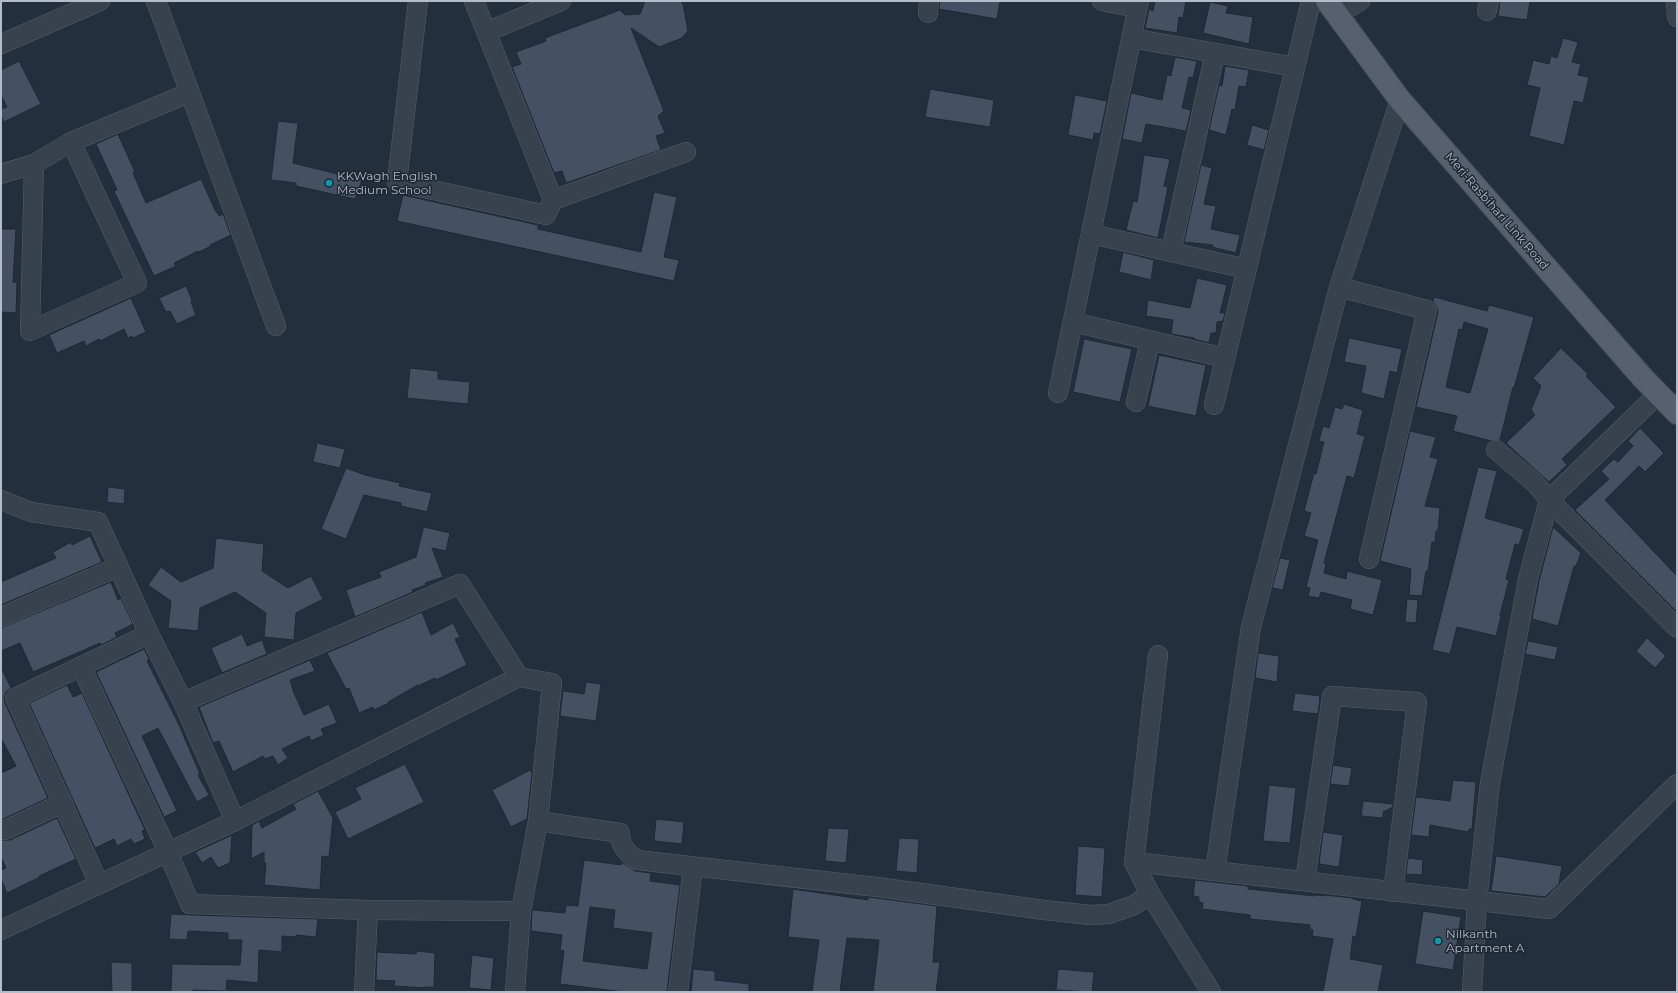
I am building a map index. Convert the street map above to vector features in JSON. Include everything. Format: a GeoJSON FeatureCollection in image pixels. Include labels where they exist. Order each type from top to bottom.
{"type":"FeatureCollection","features":[{"type":"Feature","properties":{"kind":"main road","name":"Meri-Rasbihari Link Road"},"geometry":{"type":"LineString","coordinates":[[1332,8],[1400,100],[1642,377],[1677,413]]}},
{"type":"Feature","properties":{"kind":"street"},"geometry":{"type":"LineString","coordinates":[[1,44],[100,1]]}},
{"type":"Feature","properties":{"kind":"street"},"geometry":{"type":"LineString","coordinates":[[156,1],[276,326]]}},
{"type":"Feature","properties":{"kind":"street"},"geometry":{"type":"LineString","coordinates":[[418,1],[397,182],[546,215],[553,200],[686,152]]}},
{"type":"Feature","properties":{"kind":"street"},"geometry":{"type":"LineString","coordinates":[[474,1],[553,200]]}},
{"type":"Feature","properties":{"kind":"street"},"geometry":{"type":"LineString","coordinates":[[486,32],[562,1]]}},
{"type":"Feature","properties":{"kind":"street"},"geometry":{"type":"LineString","coordinates":[[1058,393],[1138,4],[1102,1]]}},
{"type":"Feature","properties":{"kind":"street"},"geometry":{"type":"LineString","coordinates":[[1214,405],[1311,1]]}},
{"type":"Feature","properties":{"kind":"street"},"geometry":{"type":"LineString","coordinates":[[1332,8],[1360,1]]}},
{"type":"Feature","properties":{"kind":"street"},"geometry":{"type":"LineString","coordinates":[[1676,1],[1677,17]]}},
{"type":"Feature","properties":{"kind":"street"},"geometry":{"type":"LineString","coordinates":[[1131,38],[1295,67]]}},
{"type":"Feature","properties":{"kind":"street"},"geometry":{"type":"LineString","coordinates":[[1171,251],[1214,53]]}},
{"type":"Feature","properties":{"kind":"street"},"geometry":{"type":"LineString","coordinates":[[1,174],[34,164],[70,142],[189,93]]}},
{"type":"Feature","properties":{"kind":"street"},"geometry":{"type":"LineString","coordinates":[[1215,871],[1251,627],[1339,287],[1400,100]]}},
{"type":"Feature","properties":{"kind":"street"},"geometry":{"type":"LineString","coordinates":[[34,164],[30,331],[137,283],[70,142]]}},
{"type":"Feature","properties":{"kind":"street"},"geometry":{"type":"LineString","coordinates":[[1091,234],[1247,269]]}},
{"type":"Feature","properties":{"kind":"street"},"geometry":{"type":"LineString","coordinates":[[1339,287],[1427,310],[1369,559]]}},
{"type":"Feature","properties":{"kind":"street"},"geometry":{"type":"LineString","coordinates":[[1073,322],[1225,358]]}},
{"type":"Feature","properties":{"kind":"street"},"geometry":{"type":"LineString","coordinates":[[1136,402],[1150,340]]}},
{"type":"Feature","properties":{"kind":"street"},"geometry":{"type":"LineString","coordinates":[[1472,992],[1477,901],[1492,775],[1528,579],[1549,500],[1658,394]]}},
{"type":"Feature","properties":{"kind":"street"},"geometry":{"type":"LineString","coordinates":[[1496,450],[1536,484],[1549,500],[1677,628]]}},
{"type":"Feature","properties":{"kind":"street"},"geometry":{"type":"LineString","coordinates":[[1,500],[31,512],[98,522],[149,634],[183,702],[234,821]]}},
{"type":"Feature","properties":{"kind":"street"},"geometry":{"type":"LineString","coordinates":[[1,617],[118,567]]}},
{"type":"Feature","properties":{"kind":"street"},"geometry":{"type":"LineString","coordinates":[[183,702],[460,584],[519,677]]}},
{"type":"Feature","properties":{"kind":"street"},"geometry":{"type":"LineString","coordinates":[[99,884],[15,698],[149,634]]}},
{"type":"Feature","properties":{"kind":"street"},"geometry":{"type":"LineString","coordinates":[[1158,655],[1134,862],[1150,894],[1212,992]]}},
{"type":"Feature","properties":{"kind":"street"},"geometry":{"type":"LineString","coordinates":[[81,666],[168,852],[190,904],[368,910],[521,911]]}},
{"type":"Feature","properties":{"kind":"street"},"geometry":{"type":"LineString","coordinates":[[1,930],[234,821],[519,677],[552,683],[538,821],[521,911],[515,992]]}},
{"type":"Feature","properties":{"kind":"street"},"geometry":{"type":"LineString","coordinates":[[1305,882],[1332,696],[1417,702],[1393,892]]}},
{"type":"Feature","properties":{"kind":"street"},"geometry":{"type":"LineString","coordinates":[[1134,862],[1549,909],[1677,784]]}},
{"type":"Feature","properties":{"kind":"street"},"geometry":{"type":"LineString","coordinates":[[5,830],[63,803]]}},
{"type":"Feature","properties":{"kind":"street"},"geometry":{"type":"LineString","coordinates":[[538,821],[620,833],[620,838],[626,851],[637,860],[877,887],[1090,915],[1109,914],[1134,905],[1150,894]]}},
{"type":"Feature","properties":{"kind":"street"},"geometry":{"type":"LineString","coordinates":[[678,992],[693,867]]}},
{"type":"Feature","properties":{"kind":"street"},"geometry":{"type":"LineString","coordinates":[[364,992],[368,910]]}},
{"type":"Feature","properties":{"kind":"building"},"geometry":{"type":"Polygon","coordinates":[[[645,1],[680,1],[683,4],[688,31],[682,38],[659,47],[631,28],[664,111],[658,116],[665,133],[656,136],[661,150],[566,183],[562,171],[554,173],[512,67],[521,64],[516,52],[546,41],[545,38],[620,10],[625,15],[640,14],[645,1]]]}},
{"type":"Feature","properties":{"kind":"building"},"geometry":{"type":"Polygon","coordinates":[[[940,1],[1000,1],[997,19],[939,9],[940,1]]]}},
{"type":"Feature","properties":{"kind":"building"},"geometry":{"type":"Polygon","coordinates":[[[1155,1],[1186,1],[1183,18],[1179,17],[1177,33],[1145,28],[1149,9],[1153,11],[1155,1]]]}},
{"type":"Feature","properties":{"kind":"building"},"geometry":{"type":"Polygon","coordinates":[[[1500,1],[1530,1],[1527,20],[1498,16],[1500,1]]]}},
{"type":"Feature","properties":{"kind":"building"},"geometry":{"type":"Polygon","coordinates":[[[1210,2],[1228,6],[1226,13],[1253,17],[1249,44],[1203,33],[1210,2]]]}},
{"type":"Feature","properties":{"kind":"building"},"geometry":{"type":"Polygon","coordinates":[[[1563,38],[1578,42],[1572,62],[1581,64],[1578,75],[1589,77],[1583,103],[1574,101],[1564,145],[1529,136],[1540,88],[1527,85],[1533,60],[1549,64],[1551,56],[1557,58],[1563,38]]]}},
{"type":"Feature","properties":{"kind":"building"},"geometry":{"type":"Polygon","coordinates":[[[1175,57],[1197,61],[1193,78],[1189,77],[1182,108],[1191,110],[1186,131],[1146,124],[1142,143],[1122,139],[1131,93],[1162,100],[1167,75],[1171,76],[1175,57]]]}},
{"type":"Feature","properties":{"kind":"building"},"geometry":{"type":"Polygon","coordinates":[[[19,61],[41,104],[4,122],[1,116],[1,109],[7,107],[1,95],[1,70],[19,61]]]}},
{"type":"Feature","properties":{"kind":"building"},"geometry":{"type":"Polygon","coordinates":[[[1225,66],[1249,70],[1246,87],[1239,86],[1235,110],[1232,109],[1226,135],[1209,130],[1219,85],[1222,86],[1225,66]]]}},
{"type":"Feature","properties":{"kind":"building"},"geometry":{"type":"Polygon","coordinates":[[[930,89],[994,100],[990,127],[925,117],[930,89]]]}},
{"type":"Feature","properties":{"kind":"building"},"geometry":{"type":"Polygon","coordinates":[[[1075,95],[1107,101],[1100,134],[1094,133],[1093,140],[1068,135],[1075,95]]]}},
{"type":"Feature","properties":{"kind":"building"},"geometry":{"type":"Polygon","coordinates":[[[278,121],[298,123],[293,163],[362,180],[355,199],[296,186],[296,183],[271,180],[278,121]]]}},
{"type":"Feature","properties":{"kind":"building"},"geometry":{"type":"Polygon","coordinates":[[[1252,125],[1269,130],[1264,150],[1247,145],[1252,125]]]}},
{"type":"Feature","properties":{"kind":"building"},"geometry":{"type":"Polygon","coordinates":[[[118,134],[135,172],[133,173],[146,203],[201,179],[216,212],[219,216],[223,214],[231,235],[174,263],[176,266],[154,276],[114,191],[117,190],[96,144],[118,134]]]}},
{"type":"Feature","properties":{"kind":"building"},"geometry":{"type":"Polygon","coordinates":[[[1144,155],[1170,159],[1164,186],[1168,187],[1158,238],[1126,230],[1133,201],[1137,202],[1144,155]]]}},
{"type":"Feature","properties":{"kind":"building"},"geometry":{"type":"Polygon","coordinates":[[[1201,165],[1212,168],[1204,204],[1216,206],[1211,229],[1240,235],[1236,253],[1212,247],[1213,245],[1184,242],[1201,165]]]}},
{"type":"Feature","properties":{"kind":"building"},"geometry":{"type":"Polygon","coordinates":[[[654,192],[677,197],[664,257],[679,260],[674,281],[397,221],[403,195],[538,225],[538,229],[641,252],[654,192]]]}},
{"type":"Feature","properties":{"kind":"building"},"geometry":{"type":"Polygon","coordinates":[[[1,229],[16,229],[13,282],[17,283],[16,313],[1,312],[1,229]]]}},
{"type":"Feature","properties":{"kind":"building"},"geometry":{"type":"Polygon","coordinates":[[[1123,252],[1154,260],[1151,280],[1119,272],[1123,252]]]}},
{"type":"Feature","properties":{"kind":"building"},"geometry":{"type":"Polygon","coordinates":[[[1197,278],[1227,285],[1220,313],[1225,313],[1223,321],[1217,322],[1216,333],[1211,333],[1209,343],[1194,338],[1171,334],[1173,320],[1146,316],[1148,300],[1190,308],[1197,278]]]}},
{"type":"Feature","properties":{"kind":"building"},"geometry":{"type":"Polygon","coordinates":[[[186,286],[196,315],[177,324],[170,311],[166,312],[159,298],[186,286]]]}},
{"type":"Feature","properties":{"kind":"building"},"geometry":{"type":"Polygon","coordinates":[[[1434,297],[1487,311],[1489,305],[1534,317],[1514,388],[1513,387],[1500,440],[1491,441],[1453,431],[1457,416],[1416,407],[1438,312],[1433,301],[1434,297]],[[1464,322],[1462,330],[1459,329],[1446,387],[1470,393],[1488,329],[1464,322]]]}},
{"type":"Feature","properties":{"kind":"building"},"geometry":{"type":"Polygon","coordinates":[[[131,298],[146,332],[133,338],[132,336],[128,338],[124,329],[100,341],[99,339],[86,346],[84,341],[57,353],[49,335],[131,298]]]}},
{"type":"Feature","properties":{"kind":"building"},"geometry":{"type":"Polygon","coordinates":[[[1349,338],[1402,349],[1397,373],[1390,371],[1384,399],[1361,393],[1366,366],[1344,362],[1349,338]]]}},
{"type":"Feature","properties":{"kind":"building"},"geometry":{"type":"Polygon","coordinates":[[[1084,339],[1132,349],[1120,402],[1073,392],[1084,339]]]}},
{"type":"Feature","properties":{"kind":"building"},"geometry":{"type":"Polygon","coordinates":[[[1561,348],[1588,374],[1586,376],[1616,407],[1562,459],[1567,465],[1549,482],[1506,443],[1535,415],[1531,410],[1541,386],[1533,378],[1561,348]]]}},
{"type":"Feature","properties":{"kind":"building"},"geometry":{"type":"Polygon","coordinates":[[[1159,355],[1206,365],[1196,416],[1148,406],[1159,355]]]}},
{"type":"Feature","properties":{"kind":"building"},"geometry":{"type":"Polygon","coordinates":[[[410,368],[438,371],[438,379],[470,382],[468,404],[407,398],[410,368]]]}},
{"type":"Feature","properties":{"kind":"building"},"geometry":{"type":"Polygon","coordinates":[[[1344,404],[1363,410],[1357,434],[1365,436],[1354,478],[1347,476],[1324,563],[1326,563],[1324,573],[1346,579],[1347,571],[1382,580],[1373,615],[1350,609],[1352,600],[1321,592],[1319,598],[1308,596],[1310,588],[1306,587],[1318,540],[1304,536],[1311,513],[1304,511],[1314,473],[1316,474],[1324,442],[1319,441],[1323,426],[1329,428],[1335,407],[1342,409],[1344,404]]]}},
{"type":"Feature","properties":{"kind":"building"},"geometry":{"type":"Polygon","coordinates":[[[1640,428],[1664,453],[1645,472],[1639,466],[1605,500],[1677,576],[1677,612],[1575,510],[1609,479],[1601,471],[1614,459],[1618,462],[1633,446],[1628,441],[1640,428]]]}},
{"type":"Feature","properties":{"kind":"building"},"geometry":{"type":"Polygon","coordinates":[[[1410,431],[1436,437],[1430,457],[1438,459],[1425,506],[1440,508],[1438,531],[1436,531],[1435,543],[1432,542],[1428,571],[1426,571],[1422,596],[1409,595],[1411,569],[1380,561],[1410,431]]]}},
{"type":"Feature","properties":{"kind":"building"},"geometry":{"type":"Polygon","coordinates":[[[317,443],[345,449],[340,468],[313,462],[317,443]]]}},
{"type":"Feature","properties":{"kind":"building"},"geometry":{"type":"Polygon","coordinates":[[[1478,467],[1497,471],[1485,518],[1524,529],[1519,545],[1515,544],[1506,579],[1509,580],[1496,636],[1457,627],[1450,654],[1432,650],[1478,467]]]}},
{"type":"Feature","properties":{"kind":"building"},"geometry":{"type":"Polygon","coordinates":[[[346,468],[365,475],[400,483],[399,486],[432,493],[427,512],[401,506],[401,503],[364,495],[346,539],[321,529],[346,468]]]}},
{"type":"Feature","properties":{"kind":"building"},"geometry":{"type":"Polygon","coordinates":[[[108,487],[125,489],[124,504],[107,502],[108,487]]]}},
{"type":"Feature","properties":{"kind":"building"},"geometry":{"type":"Polygon","coordinates":[[[424,525],[424,527],[450,533],[446,551],[432,548],[443,577],[425,583],[426,585],[412,590],[413,592],[355,617],[346,590],[381,577],[379,572],[416,557],[424,525]]]}},
{"type":"Feature","properties":{"kind":"building"},"geometry":{"type":"Polygon","coordinates":[[[1553,527],[1581,553],[1576,566],[1574,566],[1558,626],[1532,619],[1539,581],[1553,527]]]}},
{"type":"Feature","properties":{"kind":"building"},"geometry":{"type":"Polygon","coordinates":[[[90,536],[102,562],[1,605],[1,582],[56,558],[53,552],[71,542],[72,545],[90,536]]]}},
{"type":"Feature","properties":{"kind":"building"},"geometry":{"type":"Polygon","coordinates":[[[216,538],[264,544],[262,571],[288,588],[311,576],[323,599],[296,613],[294,640],[264,637],[266,613],[235,592],[200,608],[198,631],[168,628],[171,601],[148,585],[161,567],[181,582],[213,568],[216,538]]]}},
{"type":"Feature","properties":{"kind":"building"},"geometry":{"type":"Polygon","coordinates":[[[1280,558],[1290,560],[1283,590],[1272,588],[1280,558]]]}},
{"type":"Feature","properties":{"kind":"building"},"geometry":{"type":"Polygon","coordinates":[[[111,582],[118,600],[121,598],[133,624],[115,633],[117,637],[101,645],[100,643],[33,672],[20,643],[1,651],[1,628],[111,582]]]}},
{"type":"Feature","properties":{"kind":"building"},"geometry":{"type":"Polygon","coordinates":[[[1407,599],[1418,600],[1416,623],[1405,622],[1407,599]]]}},
{"type":"Feature","properties":{"kind":"building"},"geometry":{"type":"Polygon","coordinates":[[[422,612],[431,635],[453,623],[460,637],[455,639],[467,665],[436,680],[435,678],[418,685],[388,702],[389,703],[374,710],[373,707],[359,713],[349,688],[346,689],[327,653],[422,612]]]}},
{"type":"Feature","properties":{"kind":"building"},"geometry":{"type":"Polygon","coordinates":[[[242,634],[247,646],[262,640],[267,654],[222,673],[211,648],[242,634]]]}},
{"type":"Feature","properties":{"kind":"building"},"geometry":{"type":"Polygon","coordinates":[[[1647,638],[1666,656],[1655,668],[1636,651],[1647,638]]]}},
{"type":"Feature","properties":{"kind":"building"},"geometry":{"type":"Polygon","coordinates":[[[1528,641],[1558,647],[1555,660],[1525,654],[1528,641]]]}},
{"type":"Feature","properties":{"kind":"building"},"geometry":{"type":"Polygon","coordinates":[[[144,649],[149,659],[147,661],[179,725],[200,774],[198,775],[209,795],[197,802],[158,728],[142,736],[177,811],[164,817],[96,672],[144,649]]]}},
{"type":"Feature","properties":{"kind":"building"},"geometry":{"type":"Polygon","coordinates":[[[1258,653],[1279,656],[1277,682],[1255,678],[1258,653]]]}},
{"type":"Feature","properties":{"kind":"building"},"geometry":{"type":"Polygon","coordinates":[[[310,660],[315,671],[290,680],[294,693],[304,715],[329,704],[337,723],[321,729],[324,735],[311,741],[309,736],[282,749],[288,758],[278,765],[273,756],[265,759],[263,756],[233,772],[219,741],[213,743],[199,707],[310,660]]]}},
{"type":"Feature","properties":{"kind":"building"},"geometry":{"type":"Polygon","coordinates":[[[1,667],[11,688],[6,692],[4,697],[5,703],[48,798],[1,820],[1,773],[16,766],[1,738],[1,667]]]}},
{"type":"Feature","properties":{"kind":"building"},"geometry":{"type":"Polygon","coordinates":[[[586,682],[601,684],[596,721],[560,716],[563,691],[584,694],[586,682]]]}},
{"type":"Feature","properties":{"kind":"building"},"geometry":{"type":"Polygon","coordinates":[[[67,685],[73,697],[82,693],[145,830],[142,831],[145,839],[134,844],[131,839],[117,846],[114,839],[95,848],[29,703],[67,685]]]}},
{"type":"Feature","properties":{"kind":"building"},"geometry":{"type":"Polygon","coordinates":[[[1295,693],[1320,696],[1318,714],[1292,711],[1295,693]]]}},
{"type":"Feature","properties":{"kind":"building"},"geometry":{"type":"Polygon","coordinates":[[[405,764],[424,802],[348,839],[335,812],[361,799],[355,788],[405,764]]]}},
{"type":"Feature","properties":{"kind":"building"},"geometry":{"type":"Polygon","coordinates":[[[1333,765],[1352,768],[1349,786],[1330,784],[1333,765]]]}},
{"type":"Feature","properties":{"kind":"building"},"geometry":{"type":"Polygon","coordinates":[[[530,770],[532,773],[527,819],[511,827],[492,790],[530,770]]]}},
{"type":"Feature","properties":{"kind":"building"},"geometry":{"type":"Polygon","coordinates":[[[1453,780],[1476,782],[1472,829],[1469,829],[1468,832],[1430,825],[1429,837],[1411,835],[1416,797],[1450,801],[1453,780]]]}},
{"type":"Feature","properties":{"kind":"building"},"geometry":{"type":"Polygon","coordinates":[[[1269,785],[1296,788],[1290,843],[1263,841],[1269,785]]]}},
{"type":"Feature","properties":{"kind":"building"},"geometry":{"type":"Polygon","coordinates":[[[318,791],[333,818],[329,857],[322,856],[320,890],[264,885],[266,863],[264,863],[264,852],[251,859],[252,825],[259,821],[262,828],[296,809],[293,804],[318,791]]]}},
{"type":"Feature","properties":{"kind":"building"},"geometry":{"type":"Polygon","coordinates":[[[1363,801],[1393,804],[1393,807],[1383,812],[1383,818],[1361,816],[1363,801]]]}},
{"type":"Feature","properties":{"kind":"building"},"geometry":{"type":"Polygon","coordinates":[[[57,818],[76,859],[7,893],[1,879],[1,870],[6,868],[1,857],[1,840],[10,840],[57,818]]]}},
{"type":"Feature","properties":{"kind":"building"},"geometry":{"type":"Polygon","coordinates":[[[656,819],[684,822],[682,844],[654,841],[656,819]]]}},
{"type":"Feature","properties":{"kind":"building"},"geometry":{"type":"Polygon","coordinates":[[[828,828],[849,829],[846,863],[825,861],[828,828]]]}},
{"type":"Feature","properties":{"kind":"building"},"geometry":{"type":"Polygon","coordinates":[[[1323,832],[1343,835],[1339,867],[1319,864],[1323,832]]]}},
{"type":"Feature","properties":{"kind":"building"},"geometry":{"type":"Polygon","coordinates":[[[232,835],[230,863],[218,868],[211,857],[202,863],[195,852],[232,835]]]}},
{"type":"Feature","properties":{"kind":"building"},"geometry":{"type":"Polygon","coordinates":[[[899,838],[919,839],[917,873],[896,871],[899,838]]]}},
{"type":"Feature","properties":{"kind":"building"},"geometry":{"type":"Polygon","coordinates":[[[1078,846],[1105,848],[1102,897],[1075,895],[1078,846]]]}},
{"type":"Feature","properties":{"kind":"building"},"geometry":{"type":"Polygon","coordinates":[[[1496,856],[1562,866],[1559,884],[1545,897],[1491,891],[1496,856]]]}},
{"type":"Feature","properties":{"kind":"building"},"geometry":{"type":"Polygon","coordinates":[[[1408,858],[1423,860],[1422,875],[1406,874],[1408,858]]]}},
{"type":"Feature","properties":{"kind":"building"},"geometry":{"type":"Polygon","coordinates":[[[584,860],[621,865],[622,862],[635,871],[651,873],[650,881],[680,885],[667,992],[624,992],[560,984],[564,951],[560,950],[562,935],[531,931],[532,910],[565,913],[566,905],[578,906],[584,860]],[[590,907],[583,961],[647,969],[652,933],[613,928],[615,910],[590,907]]]}},
{"type":"Feature","properties":{"kind":"building"},"geometry":{"type":"Polygon","coordinates":[[[1195,880],[1248,886],[1248,889],[1315,896],[1324,895],[1353,898],[1362,901],[1356,937],[1353,936],[1350,959],[1383,965],[1378,992],[1323,992],[1333,939],[1312,936],[1313,930],[1310,929],[1310,925],[1250,919],[1250,915],[1202,909],[1203,903],[1199,902],[1199,897],[1193,896],[1195,880]]]}},
{"type":"Feature","properties":{"kind":"building"},"geometry":{"type":"Polygon","coordinates":[[[793,889],[868,900],[868,897],[937,906],[933,962],[940,962],[936,992],[873,992],[879,940],[847,938],[840,992],[812,992],[819,940],[788,937],[793,889]]]}},
{"type":"Feature","properties":{"kind":"building","name":"Nilkanth Apartment A"},"geometry":{"type":"Polygon","coordinates":[[[1423,911],[1461,917],[1453,970],[1415,964],[1423,911]]]}},
{"type":"Feature","properties":{"kind":"building"},"geometry":{"type":"Polygon","coordinates":[[[171,914],[318,919],[316,937],[296,935],[296,937],[282,936],[282,952],[259,950],[258,983],[227,980],[226,991],[193,990],[193,992],[171,992],[172,964],[240,965],[242,940],[228,940],[228,933],[188,931],[187,940],[169,939],[171,914]]]}},
{"type":"Feature","properties":{"kind":"building"},"geometry":{"type":"Polygon","coordinates":[[[417,951],[435,953],[434,987],[425,988],[394,986],[395,981],[376,980],[377,952],[416,954],[417,951]]]}},
{"type":"Feature","properties":{"kind":"building"},"geometry":{"type":"Polygon","coordinates":[[[472,955],[494,958],[491,990],[469,988],[472,955]]]}},
{"type":"Feature","properties":{"kind":"building"},"geometry":{"type":"Polygon","coordinates":[[[111,962],[132,963],[132,992],[112,992],[111,962]]]}},
{"type":"Feature","properties":{"kind":"building"},"geometry":{"type":"Polygon","coordinates":[[[693,969],[715,971],[715,980],[749,984],[749,992],[691,992],[693,969]]]}},
{"type":"Feature","properties":{"kind":"building"},"geometry":{"type":"Polygon","coordinates":[[[1058,969],[1094,972],[1092,992],[1056,990],[1058,969]]]}},
{"type":"Feature","properties":{"kind":"place","name":"KKWagh English Medium School"},"geometry":{"type":"Point","coordinates":[329,183]}},
{"type":"Feature","properties":{"kind":"place","name":"Nilkanth Apartment A"},"geometry":{"type":"Point","coordinates":[1438,941]}}]}
